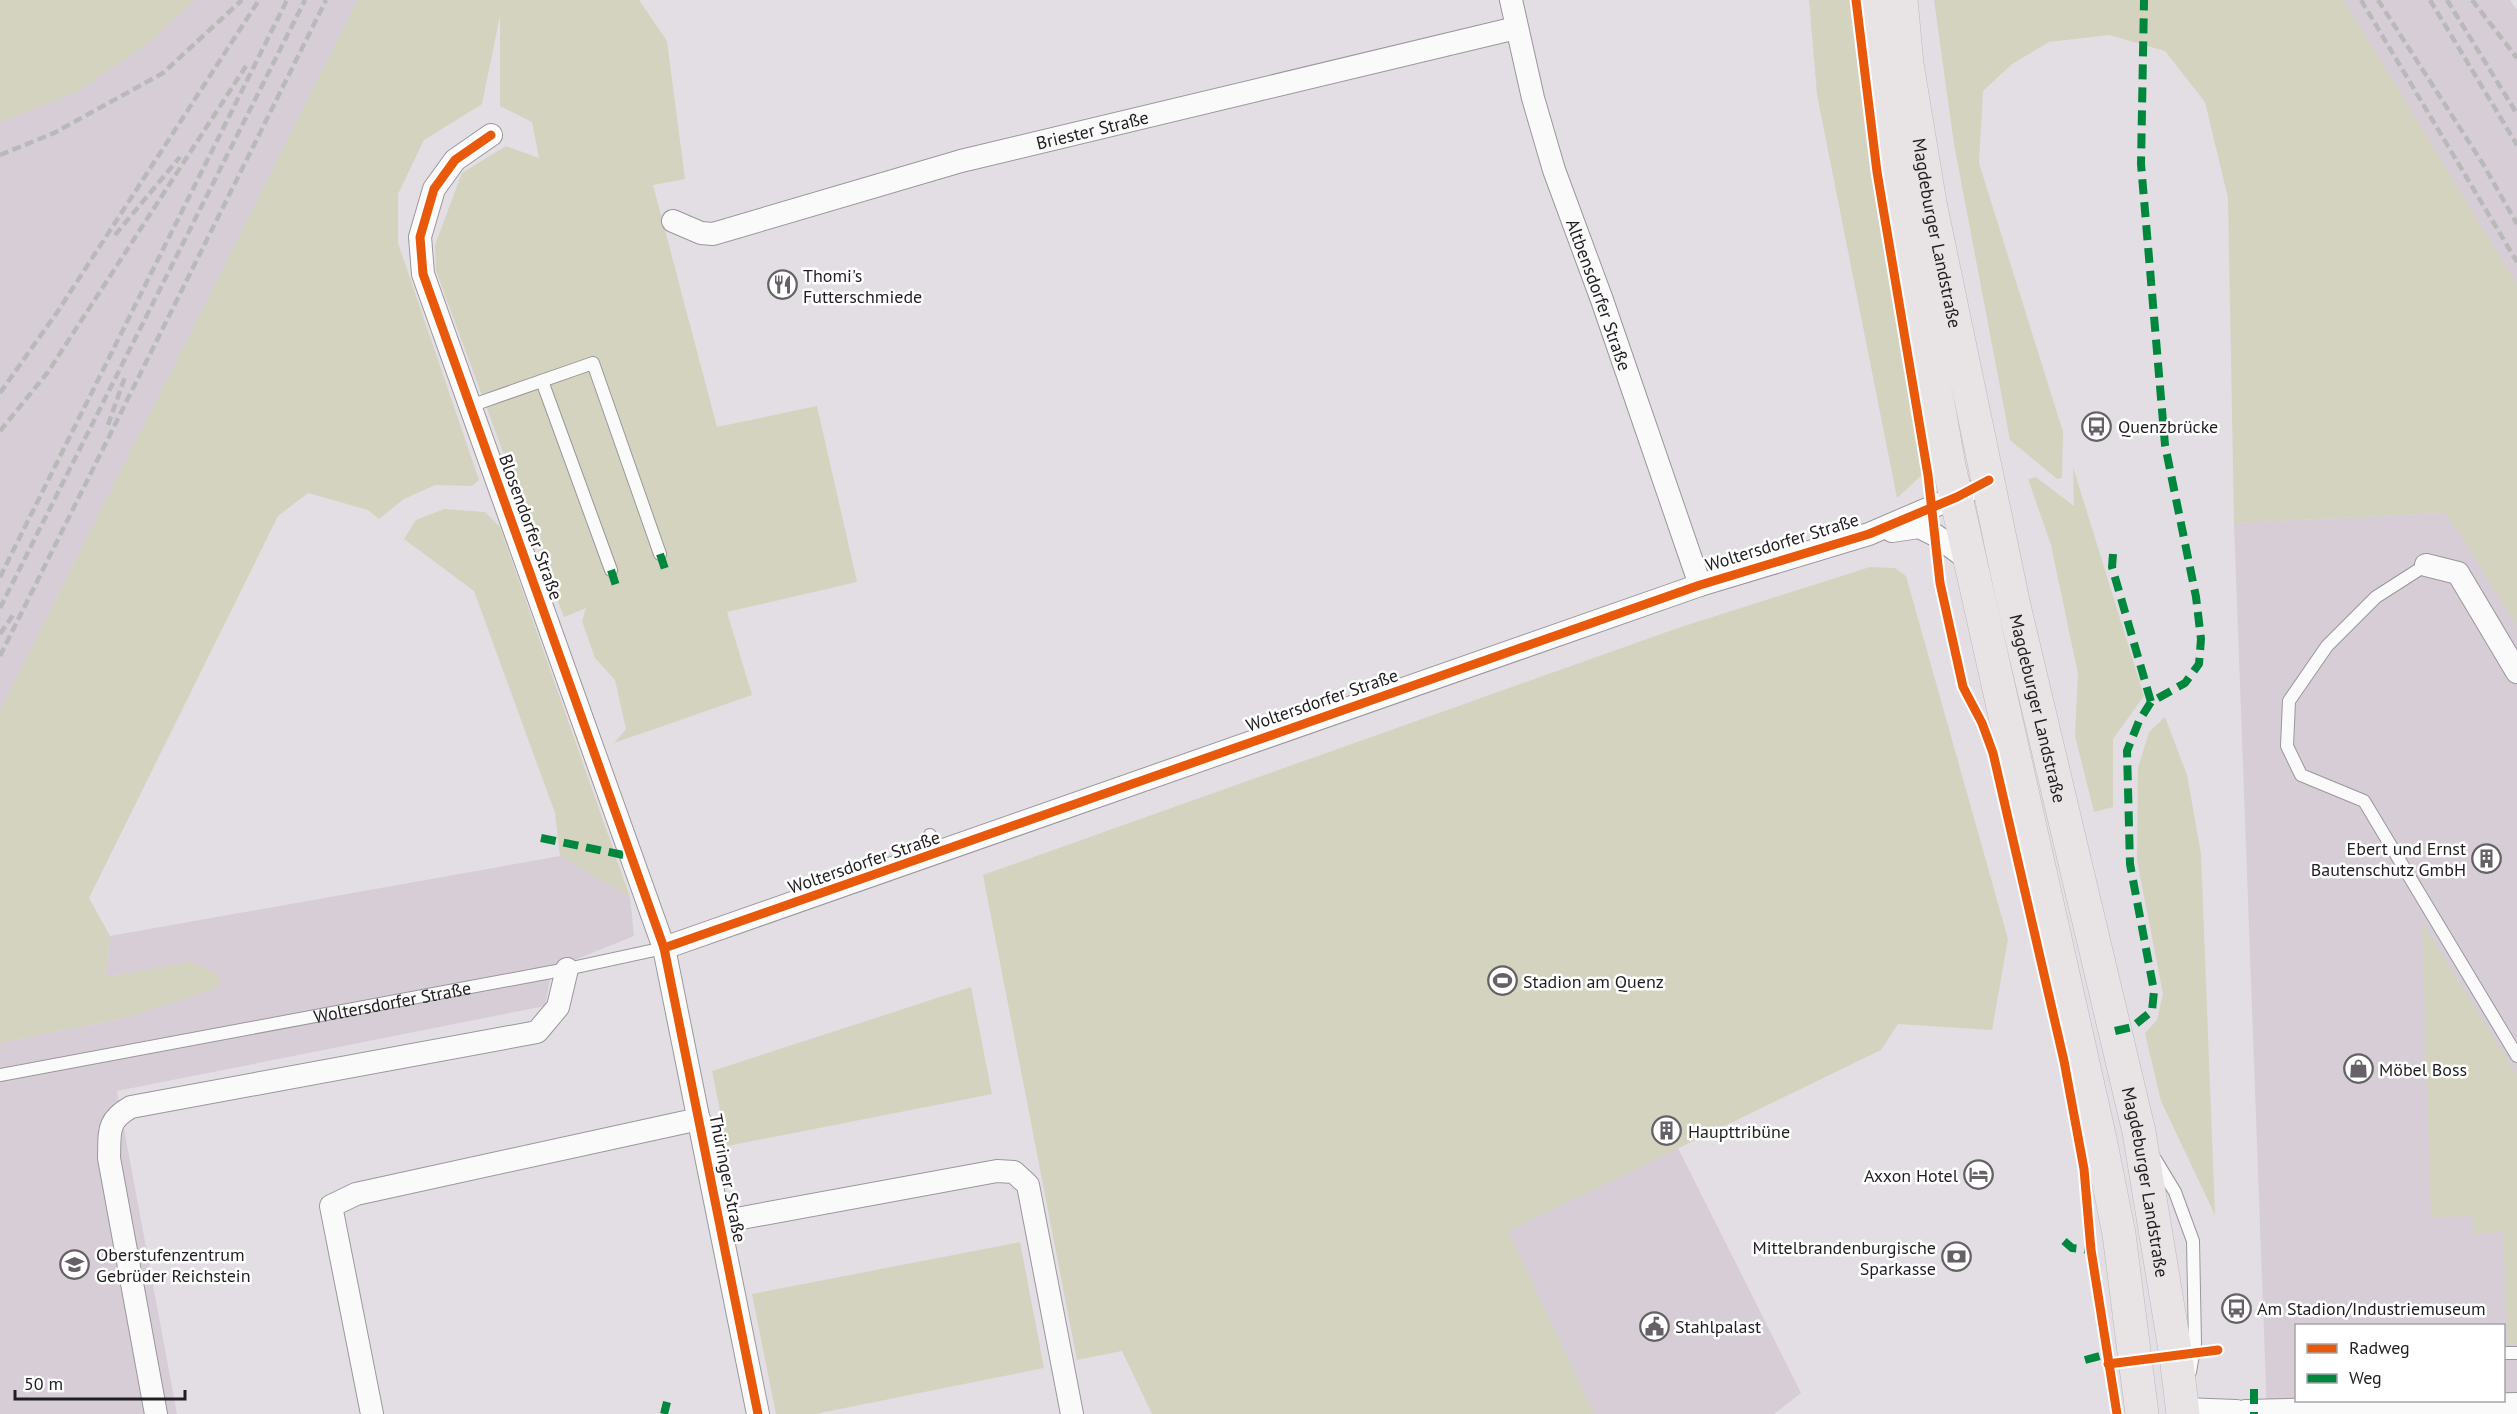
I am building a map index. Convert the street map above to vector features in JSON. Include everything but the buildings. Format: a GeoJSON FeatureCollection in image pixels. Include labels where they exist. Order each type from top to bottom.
{"type":"FeatureCollection","features":[{"type":"Feature","properties":{"kind":"main road","name":"Magdeburger Landstraße"},"geometry":{"type":"LineString","coordinates":[[1876,0],[1901,195],[1949,466],[2100,1139],[2119,1234],[2139,1413]]}},
{"type":"Feature","properties":{"kind":"main road","name":"Magdeburger Landstraße"},"geometry":{"type":"LineString","coordinates":[[1901,0],[1907,64],[1930,203],[2014,606],[2139,1132],[2176,1356],[2183,1413]]}},
{"type":"Feature","properties":{"kind":"main road"},"geometry":{"type":"LineString","coordinates":[[2139,1413],[2183,1413]]}},
{"type":"Feature","properties":{"kind":"street","name":"Altbensdorfer Straße"},"geometry":{"type":"LineString","coordinates":[[1511,0],[1533,98],[1554,170],[1602,300],[1700,585]]}},
{"type":"Feature","properties":{"kind":"street","name":"Briester Straße"},"geometry":{"type":"LineString","coordinates":[[673,221],[701,233],[713,234],[961,161],[1516,28]]}},
{"type":"Feature","properties":{"kind":"street","name":"Blosendorfer Straße"},"geometry":{"type":"LineString","coordinates":[[491,135],[455,160],[434,189],[420,237],[423,274],[664,948]]}},
{"type":"Feature","properties":{"kind":"street","name":"Woltersdorfer Straße"},"geometry":{"type":"LineString","coordinates":[[664,948],[933,845],[1700,585],[1869,534],[1957,497],[1989,480]]}},
{"type":"Feature","properties":{"kind":"street","name":"Woltersdorfer Straße"},"geometry":{"type":"LineString","coordinates":[[1869,534],[1919,527],[1935,535],[1969,560]]}},
{"type":"Feature","properties":{"kind":"street"},"geometry":{"type":"LineString","coordinates":[[2426,565],[2458,573],[2517,672]]}},
{"type":"Feature","properties":{"kind":"street","name":"Thüringer Straße"},"geometry":{"type":"LineString","coordinates":[[664,948],[758,1414]]}},
{"type":"Feature","properties":{"kind":"street"},"geometry":{"type":"LineString","coordinates":[[156,1414],[109,1158],[110,1128],[116,1115],[131,1107],[231,1087],[537,1032],[558,1007],[567,969]]}},
{"type":"Feature","properties":{"kind":"street","name":"Thüringer Straße"},"geometry":{"type":"LineString","coordinates":[[372,1414],[331,1206],[356,1194],[699,1119]]}},
{"type":"Feature","properties":{"kind":"street","name":"Thüringer Straße"},"geometry":{"type":"LineString","coordinates":[[720,1222],[997,1170],[1014,1173],[1028,1185],[1072,1414]]}},
{"type":"Feature","properties":{"kind":"street"},"geometry":{"type":"LineString","coordinates":[[2246,1414],[2475,1412],[2517,1407]]}},
{"type":"Feature","properties":{"kind":"street"},"geometry":{"type":"LineString","coordinates":[[2183,1413],[2236,1414]]}},
{"type":"Feature","properties":{"kind":"lane"},"geometry":{"type":"LineString","coordinates":[[470,406],[593,363],[660,554]]}},
{"type":"Feature","properties":{"kind":"lane"},"geometry":{"type":"LineString","coordinates":[[542,381],[611,570]]}},
{"type":"Feature","properties":{"kind":"lane"},"geometry":{"type":"LineString","coordinates":[[2426,565],[2376,597],[2327,646],[2289,701],[2287,746],[2301,775],[2364,801],[2517,1056]]}},
{"type":"Feature","properties":{"kind":"lane","name":"Woltersdorfer Straße"},"geometry":{"type":"LineString","coordinates":[[0,1076],[567,969],[664,948]]}},
{"type":"Feature","properties":{"kind":"shaded area"},"geometry":{"type":"Polygon","coordinates":[[[0,0],[358,0],[0,711],[0,0]]]}},
{"type":"Feature","properties":{"kind":"shaded area"},"geometry":{"type":"Polygon","coordinates":[[[2344,0],[2510,0],[2517,10],[2517,285],[2344,0]]]}},
{"type":"Feature","properties":{"kind":"shaded area"},"geometry":{"type":"Polygon","coordinates":[[[2444,513],[2463,538],[2517,627],[2517,1414],[2267,1414],[2234,523],[2444,513]]]}},
{"type":"Feature","properties":{"kind":"shaded area"},"geometry":{"type":"Polygon","coordinates":[[[560,856],[630,897],[634,936],[552,969],[545,1006],[117,1091],[177,1414],[0,1414],[0,1043],[121,1019],[218,987],[191,962],[105,977],[110,936],[560,856]]]}},
{"type":"Feature","properties":{"kind":"shaded area","name":"Stahlpalast"},"geometry":{"type":"Polygon","coordinates":[[[1678,1148],[1801,1393],[1774,1414],[1594,1414],[1507,1231],[1678,1148]]]}},
{"type":"Feature","properties":{"kind":"green space"},"geometry":{"type":"Polygon","coordinates":[[[0,0],[195,0],[150,42],[75,93],[0,122],[0,0]]]}},
{"type":"Feature","properties":{"kind":"green space"},"geometry":{"type":"Polygon","coordinates":[[[358,0],[639,0],[667,41],[685,179],[653,185],[717,427],[817,406],[857,582],[727,612],[752,695],[614,743],[626,729],[615,680],[595,658],[582,621],[586,608],[564,617],[436,271],[435,245],[462,173],[506,146],[539,158],[532,122],[500,106],[500,16],[482,104],[424,140],[398,194],[398,243],[479,480],[472,486],[435,485],[404,499],[379,519],[368,510],[308,493],[278,516],[89,898],[110,936],[105,977],[191,962],[220,975],[218,988],[121,1019],[0,1043],[0,711],[358,0]]]}},
{"type":"Feature","properties":{"kind":"green space"},"geometry":{"type":"Polygon","coordinates":[[[1809,0],[1851,0],[1873,170],[1924,473],[1897,498],[1817,95],[1809,0]]]}},
{"type":"Feature","properties":{"kind":"green space"},"geometry":{"type":"Polygon","coordinates":[[[1934,0],[2344,0],[2517,285],[2517,627],[2463,538],[2444,513],[2234,523],[2228,198],[2205,102],[2165,51],[2109,35],[2049,42],[2012,64],[1983,91],[1979,163],[2063,432],[2062,478],[2057,479],[2010,440],[1954,144],[1934,0]]]}},
{"type":"Feature","properties":{"kind":"green space"},"geometry":{"type":"Polygon","coordinates":[[[2073,467],[2144,696],[2113,739],[2113,807],[2094,812],[2075,736],[2078,674],[2051,545],[2028,479],[2036,477],[2074,506],[2073,467]]]}},
{"type":"Feature","properties":{"kind":"green space"},"geometry":{"type":"Polygon","coordinates":[[[444,509],[485,512],[500,527],[630,897],[560,856],[555,813],[474,591],[404,539],[416,520],[444,509]]]}},
{"type":"Feature","properties":{"kind":"green space","name":"Stadion am Quenz"},"geometry":{"type":"Polygon","coordinates":[[[1870,567],[1895,568],[1906,576],[2008,939],[1992,1030],[1898,1024],[1881,1050],[1508,1231],[1594,1414],[1152,1414],[1122,1351],[1077,1360],[983,875],[1678,628],[1870,567]]]}},
{"type":"Feature","properties":{"kind":"green space"},"geometry":{"type":"Polygon","coordinates":[[[2165,717],[2187,775],[2201,854],[2215,1215],[2161,1101],[2145,1033],[2157,1020],[2163,994],[2137,860],[2138,768],[2149,732],[2165,717]]]}},
{"type":"Feature","properties":{"kind":"green space"},"geometry":{"type":"Polygon","coordinates":[[[2422,922],[2517,1075],[2517,1343],[2508,1343],[2503,1232],[2474,1234],[2472,1216],[2431,1217],[2422,922]]]}},
{"type":"Feature","properties":{"kind":"green space"},"geometry":{"type":"Polygon","coordinates":[[[971,987],[992,1094],[727,1146],[712,1071],[971,987]]]}},
{"type":"Feature","properties":{"kind":"green space"},"geometry":{"type":"Polygon","coordinates":[[[1020,1242],[1044,1368],[815,1414],[776,1414],[752,1294],[1020,1242]]]}},
{"type":"Feature","properties":{"kind":"railway"},"geometry":{"type":"LineString","coordinates":[[0,155],[54,133],[163,73],[242,0]]}},
{"type":"Feature","properties":{"kind":"railway"},"geometry":{"type":"LineString","coordinates":[[0,393],[58,311],[259,0]]}},
{"type":"Feature","properties":{"kind":"railway"},"geometry":{"type":"LineString","coordinates":[[0,577],[287,0]]}},
{"type":"Feature","properties":{"kind":"railway"},"geometry":{"type":"LineString","coordinates":[[0,608],[305,0]]}},
{"type":"Feature","properties":{"kind":"railway"},"geometry":{"type":"LineString","coordinates":[[0,656],[326,0]]}},
{"type":"Feature","properties":{"kind":"railway"},"geometry":{"type":"LineString","coordinates":[[2361,0],[2517,262]]}},
{"type":"Feature","properties":{"kind":"railway"},"geometry":{"type":"LineString","coordinates":[[2378,0],[2483,164],[2517,224]]}},
{"type":"Feature","properties":{"kind":"railway"},"geometry":{"type":"LineString","coordinates":[[2430,0],[2517,145]]}},
{"type":"Feature","properties":{"kind":"railway"},"geometry":{"type":"LineString","coordinates":[[2447,0],[2517,114]]}},
{"type":"Feature","properties":{"kind":"railway"},"geometry":{"type":"LineString","coordinates":[[2472,0],[2517,58]]}},
{"type":"Feature","properties":{"kind":"railway"},"geometry":{"type":"LineString","coordinates":[[0,431],[48,372],[246,66]]}},
{"type":"Feature","properties":{"kind":"railway"},"geometry":{"type":"LineString","coordinates":[[115,235],[180,157]]}},
{"type":"Feature","properties":{"kind":"railway"},"geometry":{"type":"LineString","coordinates":[[108,425],[125,377]]}},
{"type":"Feature","properties":{"kind":"railway"},"geometry":{"type":"LineString","coordinates":[[0,634],[13,615]]}},
{"type":"Feature","properties":{"kind":"marked path"},"geometry":{"type":"LineString","coordinates":[[2115,1031],[2132,1027],[2152,1011],[2154,991],[2130,864],[2127,751],[2139,721],[2151,702],[2185,683],[2199,664],[2201,639],[2196,597],[2165,445],[2141,164],[2144,0]]}},
{"type":"Feature","properties":{"kind":"marked path"},"geometry":{"type":"LineString","coordinates":[[660,554],[666,572]]}},
{"type":"Feature","properties":{"kind":"marked path"},"geometry":{"type":"LineString","coordinates":[[2113,554],[2112,567],[2151,702]]}},
{"type":"Feature","properties":{"kind":"marked path"},"geometry":{"type":"LineString","coordinates":[[611,570],[617,589]]}},
{"type":"Feature","properties":{"kind":"marked path"},"geometry":{"type":"LineString","coordinates":[[541,838],[633,857]]}},
{"type":"Feature","properties":{"kind":"marked path"},"geometry":{"type":"LineString","coordinates":[[2064,1241],[2072,1248],[2091,1250]]}},
{"type":"Feature","properties":{"kind":"marked path"},"geometry":{"type":"LineString","coordinates":[[2085,1360],[2107,1354]]}},
{"type":"Feature","properties":{"kind":"marked path"},"geometry":{"type":"LineString","coordinates":[[2254,1389],[2254,1414]]}},
{"type":"Feature","properties":{"kind":"marked path"},"geometry":{"type":"LineString","coordinates":[[664,1414],[667,1402]]}},
{"type":"Feature","properties":{"kind":"cycle path"},"geometry":{"type":"LineString","coordinates":[[1856,0],[1877,172],[1928,475],[1940,583],[1963,687],[1982,723],[1993,753],[2064,1061],[2084,1169],[2091,1250],[2117,1414]]}},
{"type":"Feature","properties":{"kind":"cycle path"},"geometry":{"type":"LineString","coordinates":[[491,135],[455,160],[434,189],[420,237],[423,274],[664,948],[758,1414]]}},
{"type":"Feature","properties":{"kind":"cycle path"},"geometry":{"type":"LineString","coordinates":[[664,948],[1700,585],[1869,534],[1957,497],[1989,480]]}},
{"type":"Feature","properties":{"kind":"cycle path"},"geometry":{"type":"LineString","coordinates":[[2108,1364],[2218,1350]]}},
{"type":"Feature","properties":{"kind":"place","name":"Thomi's Futterschmiede"},"geometry":{"type":"Point","coordinates":[782,285]}},
{"type":"Feature","properties":{"kind":"place","name":"Quenzbrücke"},"geometry":{"type":"Point","coordinates":[2097,426]}},
{"type":"Feature","properties":{"kind":"place","name":"Ebert und Ernst Bautenschutz GmbH"},"geometry":{"type":"Point","coordinates":[2487,858]}},
{"type":"Feature","properties":{"kind":"place","name":"Stadion am Quenz"},"geometry":{"type":"Point","coordinates":[1502,981]}},
{"type":"Feature","properties":{"kind":"place","name":"Möbel Boss"},"geometry":{"type":"Point","coordinates":[2358,1069]}},
{"type":"Feature","properties":{"kind":"place","name":"Haupttribüne"},"geometry":{"type":"Point","coordinates":[1667,1131]}},
{"type":"Feature","properties":{"kind":"place","name":"Axxon Hotel"},"geometry":{"type":"Point","coordinates":[1979,1175]}},
{"type":"Feature","properties":{"kind":"place","name":"Mittelbrandenburgische Sparkasse"},"geometry":{"type":"Point","coordinates":[1957,1257]}},
{"type":"Feature","properties":{"kind":"place","name":"Oberstufenzentrum Gebrüder Reichstein"},"geometry":{"type":"Point","coordinates":[75,1264]}},
{"type":"Feature","properties":{"kind":"place","name":"Am Stadion/Industriemuseum"},"geometry":{"type":"Point","coordinates":[2236,1308]}},
{"type":"Feature","properties":{"kind":"place","name":"Stahlpalast"},"geometry":{"type":"Point","coordinates":[1654,1326]}}]}
